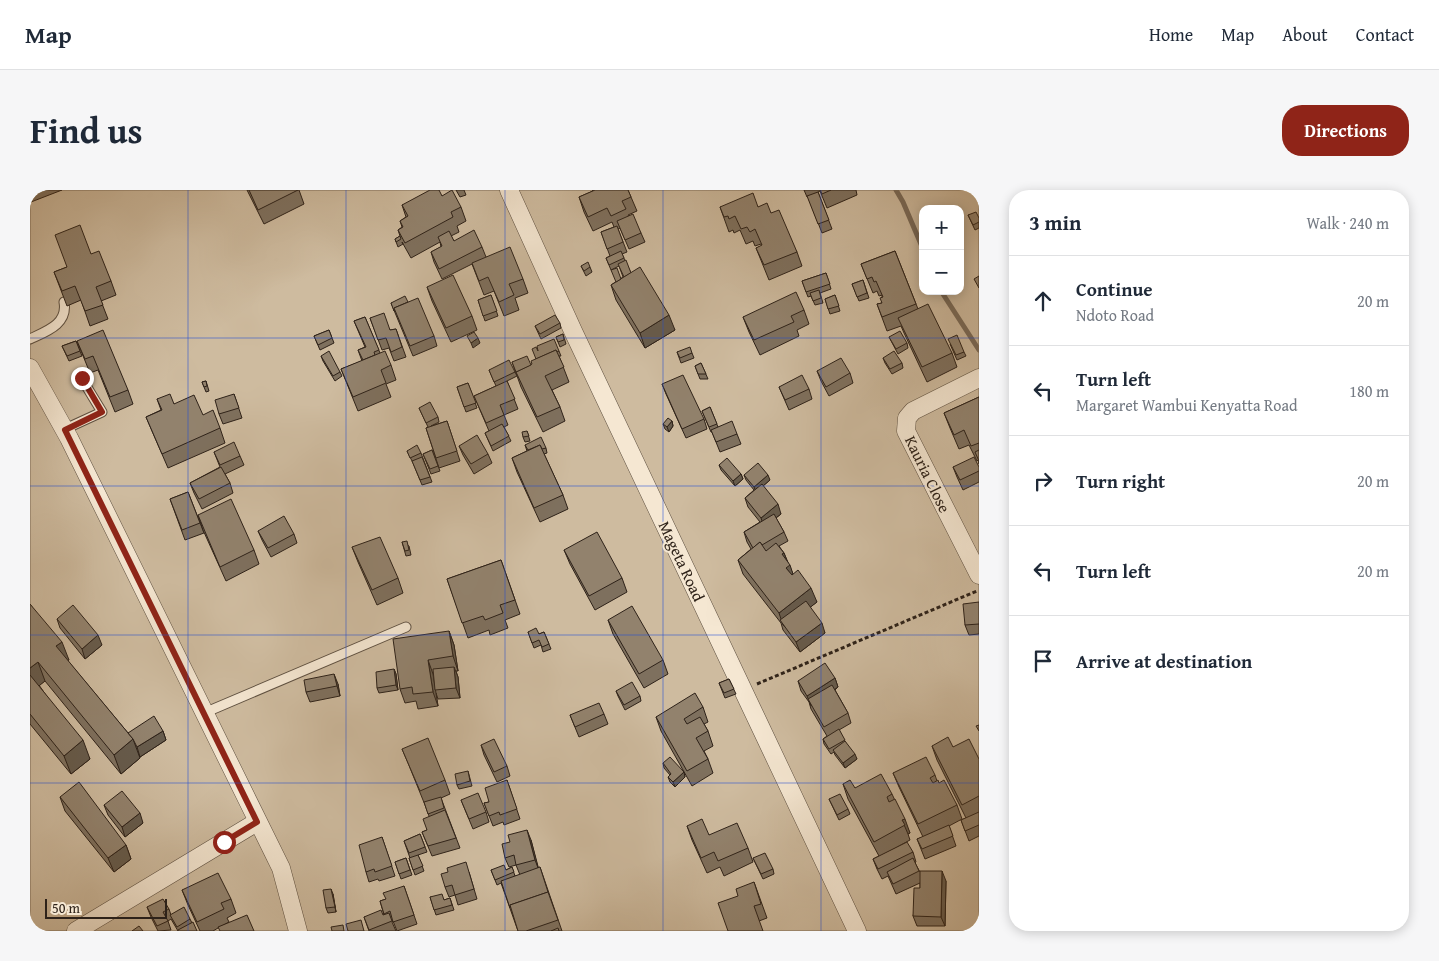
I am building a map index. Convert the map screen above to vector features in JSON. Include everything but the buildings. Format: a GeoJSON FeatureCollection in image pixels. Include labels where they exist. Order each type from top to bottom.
{"type":"FeatureCollection","features":[{"type":"Feature","properties":{"kind":"street","name":"Mageta Road"},"geometry":{"type":"LineString","coordinates":[[509,190],[742,690],[857,931]]}},
{"type":"Feature","properties":{"kind":"street"},"geometry":{"type":"LineString","coordinates":[[30,368],[65,430],[281,868],[298,931]]}},
{"type":"Feature","properties":{"kind":"street","name":"Kauria Close"},"geometry":{"type":"LineString","coordinates":[[979,378],[913,411],[908,418],[906,431],[979,575]]}},
{"type":"Feature","properties":{"kind":"street"},"geometry":{"type":"LineString","coordinates":[[76,931],[257,822]]}},
{"type":"Feature","properties":{"kind":"lane"},"geometry":{"type":"LineString","coordinates":[[30,339],[53,328],[63,319],[66,312],[64,302]]}},
{"type":"Feature","properties":{"kind":"lane"},"geometry":{"type":"LineString","coordinates":[[65,430],[102,412],[82,378]]}},
{"type":"Feature","properties":{"kind":"lane"},"geometry":{"type":"LineString","coordinates":[[204,713],[406,627]]}},
{"type":"Feature","properties":{"kind":"path"},"geometry":{"type":"LineString","coordinates":[[742,690],[979,590]]}},
{"type":"Feature","properties":{"kind":"shaded area"},"geometry":{"type":"Polygon","coordinates":[[[30,190],[979,190],[979,931],[30,931],[30,190]]]}},
{"type":"Feature","properties":{"kind":"waterway"},"geometry":{"type":"LineString","coordinates":[[896,190],[919,240]]}},
{"type":"Feature","properties":{"kind":"waterway"},"geometry":{"type":"LineString","coordinates":[[944,295],[979,350]]}},
{"type":"Feature","properties":{"kind":"route"},"geometry":{"type":"LineString","coordinates":[[82,378],[102,412],[65,430],[257,822],[224,842]]}}]}
